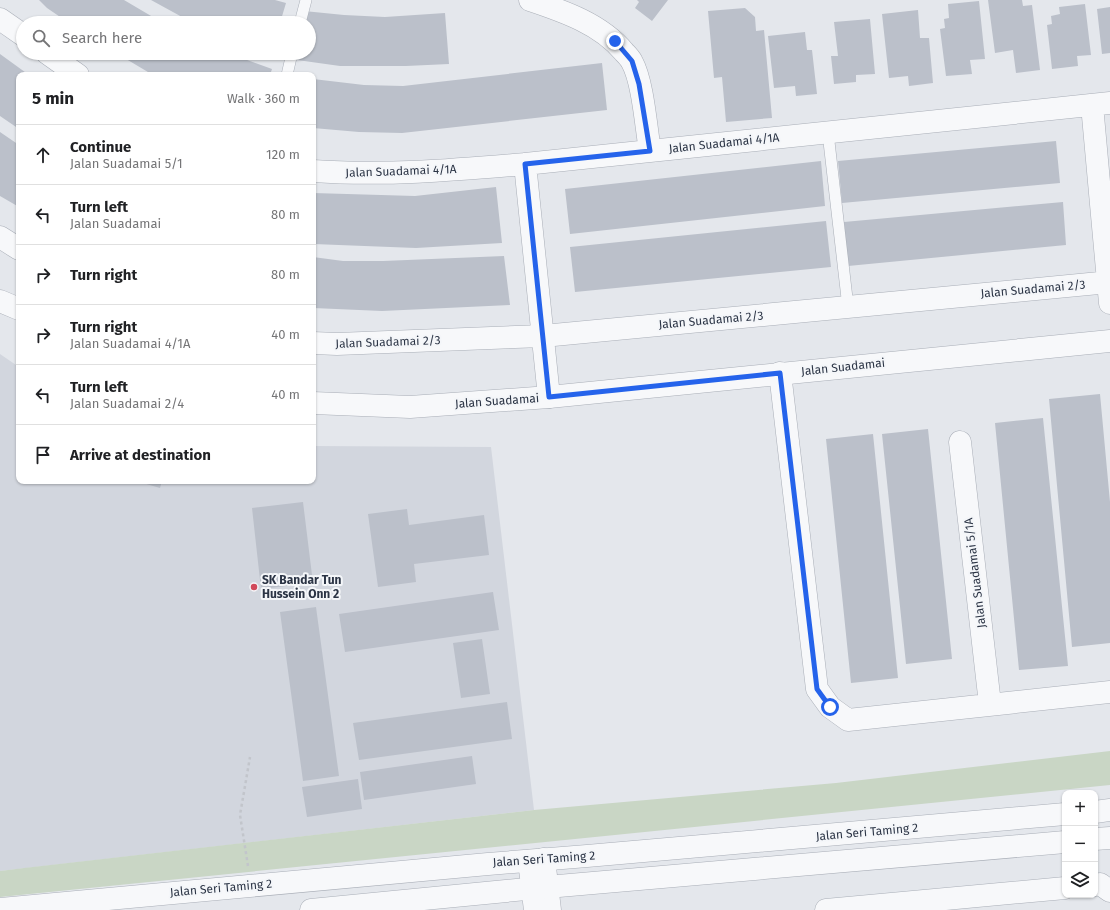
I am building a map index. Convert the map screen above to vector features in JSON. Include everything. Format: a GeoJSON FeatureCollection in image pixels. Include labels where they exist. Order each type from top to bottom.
{"type":"FeatureCollection","features":[{"type":"Feature","properties":{"kind":"street"},"geometry":{"type":"LineString","coordinates":[[530,0],[559,9],[589,24],[615,41],[632,61],[639,84],[650,151]]}},
{"type":"Feature","properties":{"kind":"street"},"geometry":{"type":"LineString","coordinates":[[0,19],[16,30]]}},
{"type":"Feature","properties":{"kind":"street"},"geometry":{"type":"LineString","coordinates":[[57,60],[74,72]]}},
{"type":"Feature","properties":{"kind":"street"},"geometry":{"type":"LineString","coordinates":[[1101,104],[1109,289]]}},
{"type":"Feature","properties":{"kind":"street","name":"Jalan Suadamai 4/1A"},"geometry":{"type":"LineString","coordinates":[[316,171],[347,173],[436,171],[525,164],[1101,104]]}},
{"type":"Feature","properties":{"kind":"street"},"geometry":{"type":"LineString","coordinates":[[525,164],[549,397]]}},
{"type":"Feature","properties":{"kind":"street"},"geometry":{"type":"LineString","coordinates":[[0,237],[16,247]]}},
{"type":"Feature","properties":{"kind":"street","name":"Jalan Suadamai 2/3"},"geometry":{"type":"LineString","coordinates":[[316,343],[337,344],[543,336],[848,307],[1109,289]]}},
{"type":"Feature","properties":{"kind":"street"},"geometry":{"type":"LineString","coordinates":[[0,301],[16,308]]}},
{"type":"Feature","properties":{"kind":"street","name":"Jalan Suadamai"},"geometry":{"type":"LineString","coordinates":[[316,403],[410,407],[549,397],[1110,341]]}},
{"type":"Feature","properties":{"kind":"street"},"geometry":{"type":"LineString","coordinates":[[780,373],[817,689],[830,707],[848,720],[1110,692]]}},
{"type":"Feature","properties":{"kind":"street","name":"Jalan Suadamai 5/1A"},"geometry":{"type":"LineString","coordinates":[[960,442],[990,704]]}},
{"type":"Feature","properties":{"kind":"street"},"geometry":{"type":"LineString","coordinates":[[1098,812],[1110,810]]}},
{"type":"Feature","properties":{"kind":"street","name":"Jalan Seri Taming 2"},"geometry":{"type":"LineString","coordinates":[[0,908],[23,908],[536,860],[1062,814]]}},
{"type":"Feature","properties":{"kind":"street"},"geometry":{"type":"LineString","coordinates":[[1098,839],[1110,838]]}},
{"type":"Feature","properties":{"kind":"street"},"geometry":{"type":"LineString","coordinates":[[311,910],[540,888],[1062,842]]}},
{"type":"Feature","properties":{"kind":"street"},"geometry":{"type":"LineString","coordinates":[[536,860],[540,888],[550,910]]}},
{"type":"Feature","properties":{"kind":"street"},"geometry":{"type":"LineString","coordinates":[[535,910],[540,888]]}},
{"type":"Feature","properties":{"kind":"street"},"geometry":{"type":"LineString","coordinates":[[826,910],[891,907],[1062,888]]}},
{"type":"Feature","properties":{"kind":"lane"},"geometry":{"type":"LineString","coordinates":[[302,16],[306,0]]}},
{"type":"Feature","properties":{"kind":"lane"},"geometry":{"type":"LineString","coordinates":[[288,72],[290,60]]}},
{"type":"Feature","properties":{"kind":"lane"},"geometry":{"type":"LineString","coordinates":[[828,133],[848,307]]}},
{"type":"Feature","properties":{"kind":"path"},"geometry":{"type":"LineString","coordinates":[[248,867],[240,815],[250,757]]}},
{"type":"Feature","properties":{"kind":"shaded area","name":"SK Bandar Tun Hussein Onn 2"},"geometry":{"type":"Polygon","coordinates":[[[0,354],[16,365],[16,484],[316,484],[316,446],[491,447],[534,810],[0,871],[0,354]]]}},
{"type":"Feature","properties":{"kind":"green space"},"geometry":{"type":"Polygon","coordinates":[[[1110,751],[1110,785],[0,897],[0,871],[534,810],[836,783],[1110,751]]]}},
{"type":"Feature","properties":{"kind":"building"},"geometry":{"type":"Polygon","coordinates":[[[39,0],[124,0],[151,16],[59,16],[39,0]]]}},
{"type":"Feature","properties":{"kind":"building"},"geometry":{"type":"Polygon","coordinates":[[[151,0],[275,0],[286,3],[282,16],[180,16],[151,0]]]}},
{"type":"Feature","properties":{"kind":"building"},"geometry":{"type":"Polygon","coordinates":[[[637,0],[668,0],[652,21],[635,8],[639,2],[637,0]]]}},
{"type":"Feature","properties":{"kind":"building"},"geometry":{"type":"Polygon","coordinates":[[[988,0],[1022,0],[1023,6],[1032,5],[1040,70],[1016,73],[1013,50],[995,53],[988,0]]]}},
{"type":"Feature","properties":{"kind":"building"},"geometry":{"type":"Polygon","coordinates":[[[979,1],[985,59],[970,60],[972,74],[946,76],[940,29],[945,28],[944,19],[949,18],[948,4],[979,1]]]}},
{"type":"Feature","properties":{"kind":"building"},"geometry":{"type":"Polygon","coordinates":[[[1085,4],[1091,55],[1077,56],[1078,66],[1052,69],[1047,25],[1052,24],[1051,16],[1060,14],[1059,7],[1085,4]]]}},
{"type":"Feature","properties":{"kind":"building"},"geometry":{"type":"Polygon","coordinates":[[[1110,7],[1110,53],[1102,54],[1097,9],[1110,7]]]}},
{"type":"Feature","properties":{"kind":"building"},"geometry":{"type":"Polygon","coordinates":[[[745,8],[755,17],[756,31],[764,30],[772,118],[726,122],[722,77],[714,78],[708,11],[745,8]]]}},
{"type":"Feature","properties":{"kind":"building"},"geometry":{"type":"Polygon","coordinates":[[[918,10],[920,38],[929,38],[933,83],[909,86],[908,76],[889,78],[882,14],[918,10]]]}},
{"type":"Feature","properties":{"kind":"building"},"geometry":{"type":"Polygon","coordinates":[[[304,11],[385,17],[445,13],[449,64],[406,66],[340,66],[297,60],[316,60],[316,16],[303,16],[304,11]]]}},
{"type":"Feature","properties":{"kind":"building"},"geometry":{"type":"Polygon","coordinates":[[[870,19],[875,74],[856,75],[856,82],[834,84],[831,56],[838,56],[834,22],[870,19]]]}},
{"type":"Feature","properties":{"kind":"building"},"geometry":{"type":"Polygon","coordinates":[[[805,32],[807,50],[812,50],[817,94],[796,96],[795,86],[774,88],[768,36],[805,32]]]}},
{"type":"Feature","properties":{"kind":"building"},"geometry":{"type":"Polygon","coordinates":[[[0,54],[25,72],[16,72],[16,127],[0,116],[0,54]]]}},
{"type":"Feature","properties":{"kind":"building"},"geometry":{"type":"Polygon","coordinates":[[[128,60],[247,60],[272,69],[271,72],[148,72],[128,60]]]}},
{"type":"Feature","properties":{"kind":"building"},"geometry":{"type":"Polygon","coordinates":[[[602,63],[607,110],[402,133],[359,132],[316,128],[316,79],[364,85],[403,86],[602,63]]]}},
{"type":"Feature","properties":{"kind":"building"},"geometry":{"type":"Polygon","coordinates":[[[0,132],[16,143],[16,205],[0,196],[0,132]]]}},
{"type":"Feature","properties":{"kind":"building"},"geometry":{"type":"Polygon","coordinates":[[[1056,141],[1060,183],[842,203],[838,161],[1056,141]]]}},
{"type":"Feature","properties":{"kind":"building"},"geometry":{"type":"Polygon","coordinates":[[[821,161],[825,206],[570,234],[565,189],[821,161]]]}},
{"type":"Feature","properties":{"kind":"building"},"geometry":{"type":"Polygon","coordinates":[[[496,187],[502,243],[416,248],[316,244],[316,193],[415,196],[496,187]]]}},
{"type":"Feature","properties":{"kind":"building"},"geometry":{"type":"Polygon","coordinates":[[[1063,202],[1066,245],[848,266],[844,222],[1063,202]]]}},
{"type":"Feature","properties":{"kind":"building"},"geometry":{"type":"Polygon","coordinates":[[[826,221],[831,267],[575,292],[570,247],[826,221]]]}},
{"type":"Feature","properties":{"kind":"building"},"geometry":{"type":"Polygon","coordinates":[[[504,256],[510,305],[382,311],[316,308],[316,257],[343,261],[383,261],[504,256]]]}},
{"type":"Feature","properties":{"kind":"building"},"geometry":{"type":"Polygon","coordinates":[[[1100,394],[1110,502],[1110,643],[1072,647],[1049,399],[1100,394]]]}},
{"type":"Feature","properties":{"kind":"building"},"geometry":{"type":"Polygon","coordinates":[[[1043,418],[1068,666],[1019,670],[995,423],[1043,418]]]}},
{"type":"Feature","properties":{"kind":"building"},"geometry":{"type":"Polygon","coordinates":[[[928,429],[952,659],[906,664],[882,434],[928,429]]]}},
{"type":"Feature","properties":{"kind":"building"},"geometry":{"type":"Polygon","coordinates":[[[873,434],[898,678],[851,683],[826,439],[873,434]]]}},
{"type":"Feature","properties":{"kind":"building"},"geometry":{"type":"Polygon","coordinates":[[[146,484],[161,484],[160,488],[146,484]]]}},
{"type":"Feature","properties":{"kind":"building"},"geometry":{"type":"Polygon","coordinates":[[[303,502],[313,583],[261,589],[252,508],[303,502]]]}},
{"type":"Feature","properties":{"kind":"building"},"geometry":{"type":"Polygon","coordinates":[[[407,509],[409,525],[484,515],[489,555],[414,564],[416,582],[378,587],[368,514],[407,509]]]}},
{"type":"Feature","properties":{"kind":"building"},"geometry":{"type":"Polygon","coordinates":[[[493,592],[499,630],[345,652],[339,614],[493,592]]]}},
{"type":"Feature","properties":{"kind":"building"},"geometry":{"type":"Polygon","coordinates":[[[316,607],[339,776],[303,781],[280,612],[316,607]]]}},
{"type":"Feature","properties":{"kind":"building"},"geometry":{"type":"Polygon","coordinates":[[[482,639],[490,694],[461,698],[453,643],[482,639]]]}},
{"type":"Feature","properties":{"kind":"building"},"geometry":{"type":"Polygon","coordinates":[[[507,702],[512,739],[359,760],[353,723],[507,702]]]}},
{"type":"Feature","properties":{"kind":"building"},"geometry":{"type":"Polygon","coordinates":[[[472,756],[476,784],[364,800],[360,772],[472,756]]]}},
{"type":"Feature","properties":{"kind":"building"},"geometry":{"type":"Polygon","coordinates":[[[358,779],[362,809],[307,817],[302,787],[358,779]]]}},
{"type":"Feature","properties":{"kind":"place","name":"SK Bandar Tun Hussein Onn 2"},"geometry":{"type":"Point","coordinates":[254,587]}},
{"type":"Feature","properties":{"kind":"route"},"geometry":{"type":"LineString","coordinates":[[615,41],[632,61],[639,84],[650,151],[525,164],[549,397],[780,373],[817,689],[830,707]]}}]}
